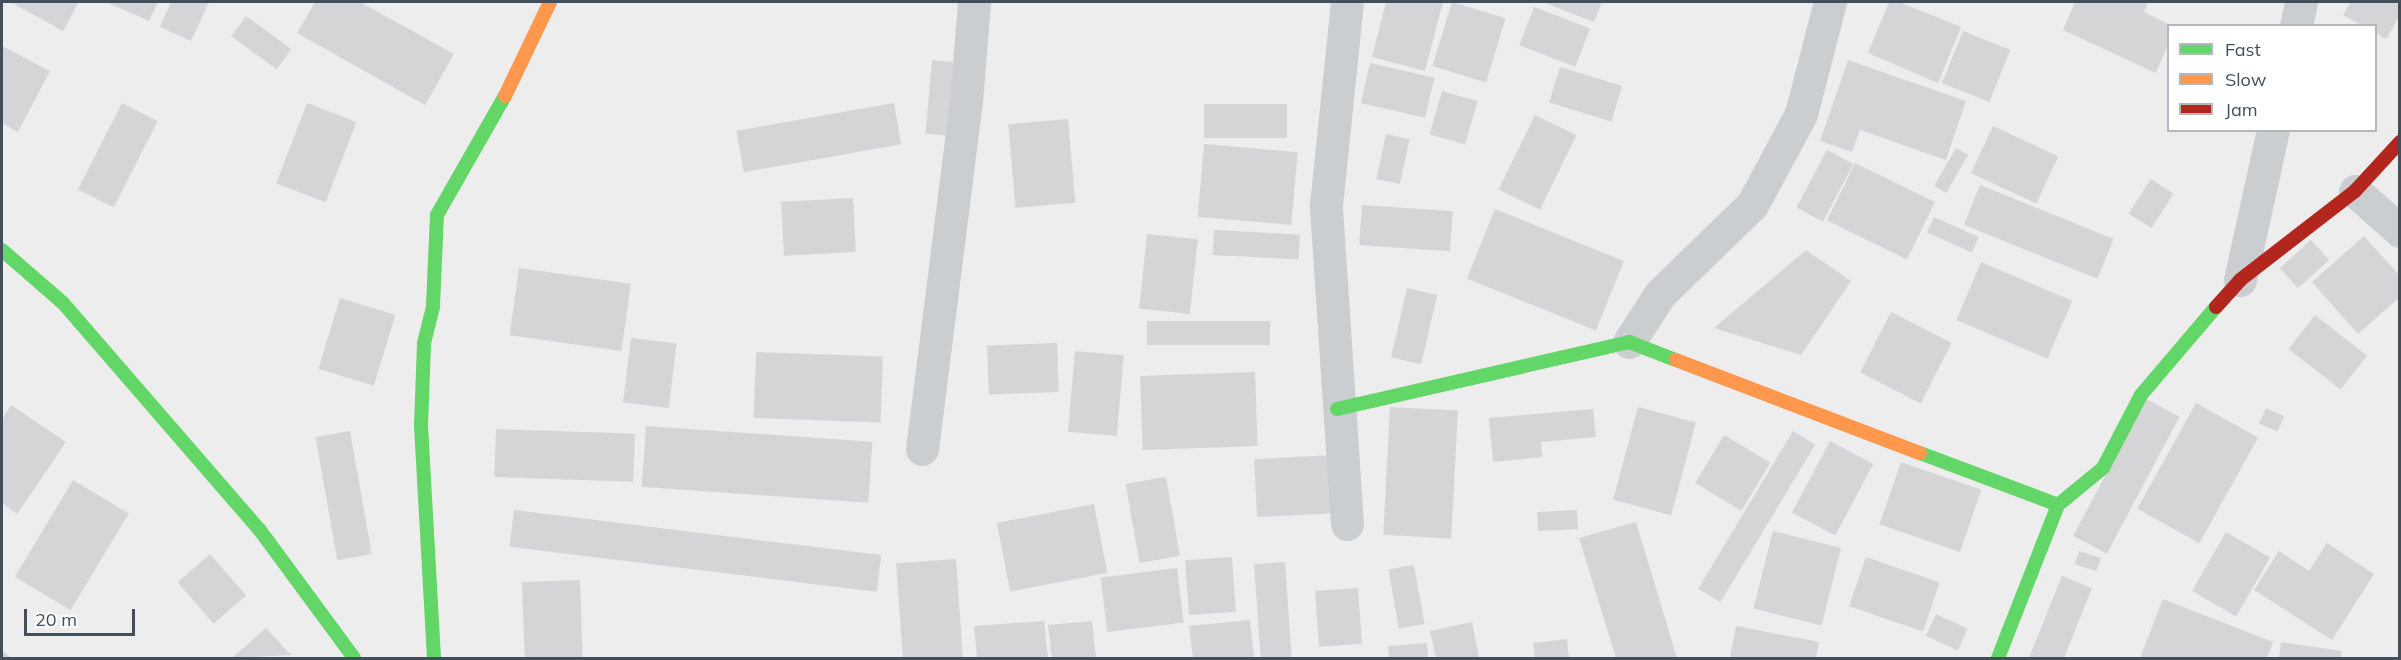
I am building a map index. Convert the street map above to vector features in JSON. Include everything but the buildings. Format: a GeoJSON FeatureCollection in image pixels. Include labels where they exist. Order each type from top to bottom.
{"type":"FeatureCollection","features":[{"type":"Feature","properties":{"kind":"street"},"geometry":{"type":"LineString","coordinates":[[434,658],[422,426],[424,343],[433,306],[437,215],[524,63],[550,2]]}},
{"type":"Feature","properties":{"kind":"street"},"geometry":{"type":"LineString","coordinates":[[922,449],[966,102],[974,2]]}},
{"type":"Feature","properties":{"kind":"street"},"geometry":{"type":"LineString","coordinates":[[1347,2],[1326,205],[1337,409],[1347,524]]}},
{"type":"Feature","properties":{"kind":"street"},"geometry":{"type":"LineString","coordinates":[[1629,342],[1660,294],[1752,205],[1801,114],[1830,2]]}},
{"type":"Feature","properties":{"kind":"street"},"geometry":{"type":"LineString","coordinates":[[2296,24],[2301,2]]}},
{"type":"Feature","properties":{"kind":"street"},"geometry":{"type":"LineString","coordinates":[[2240,280],[2273,132]]}},
{"type":"Feature","properties":{"kind":"street"},"geometry":{"type":"LineString","coordinates":[[1998,658],[2058,505],[2103,468],[2142,395],[2240,280],[2355,191],[2400,142]]}},
{"type":"Feature","properties":{"kind":"street"},"geometry":{"type":"LineString","coordinates":[[2355,191],[2400,231]]}},
{"type":"Feature","properties":{"kind":"street"},"geometry":{"type":"LineString","coordinates":[[2,250],[63,303],[259,529],[354,658]]}},
{"type":"Feature","properties":{"kind":"street"},"geometry":{"type":"LineString","coordinates":[[1337,409],[1629,342],[2058,505]]}},
{"type":"Feature","properties":{"kind":"traffic: fast"},"geometry":{"type":"LineString","coordinates":[[434,658],[421,426],[424,343],[433,306],[437,215],[505,96]]}},
{"type":"Feature","properties":{"kind":"traffic: fast"},"geometry":{"type":"LineString","coordinates":[[2,250],[63,303],[259,529],[354,658]]}},
{"type":"Feature","properties":{"kind":"traffic: fast"},"geometry":{"type":"LineString","coordinates":[[1998,658],[2058,505],[2103,468],[2141,395],[2216,307]]}},
{"type":"Feature","properties":{"kind":"traffic: fast"},"geometry":{"type":"LineString","coordinates":[[1337,409],[1629,342],[1676,360]]}},
{"type":"Feature","properties":{"kind":"traffic: fast"},"geometry":{"type":"LineString","coordinates":[[1920,453],[2058,505]]}},
{"type":"Feature","properties":{"kind":"traffic: slow"},"geometry":{"type":"LineString","coordinates":[[505,96],[550,2]]}},
{"type":"Feature","properties":{"kind":"traffic: slow"},"geometry":{"type":"LineString","coordinates":[[1676,360],[1920,453]]}},
{"type":"Feature","properties":{"kind":"traffic: jam"},"geometry":{"type":"LineString","coordinates":[[2216,307],[2240,280],[2355,191],[2400,142]]}}]}
